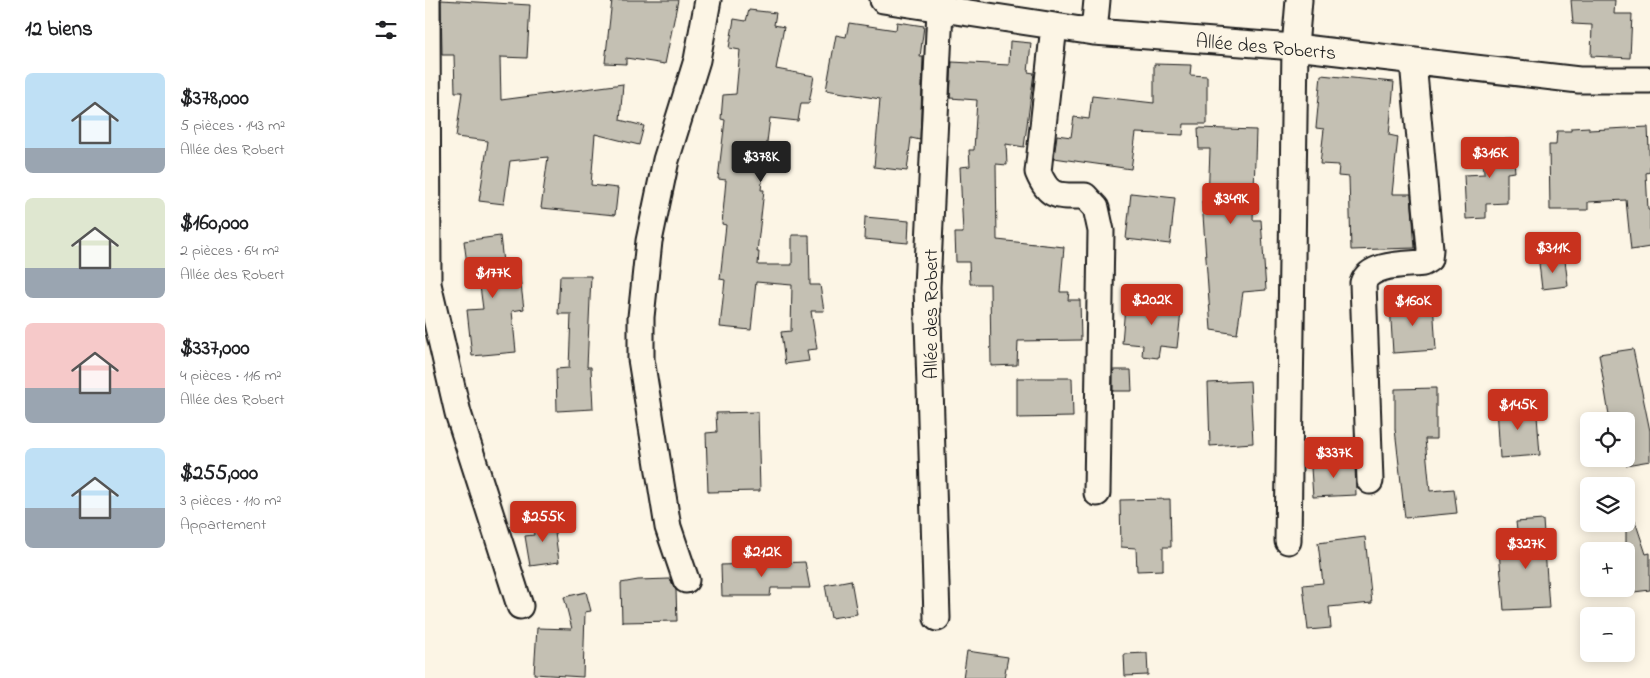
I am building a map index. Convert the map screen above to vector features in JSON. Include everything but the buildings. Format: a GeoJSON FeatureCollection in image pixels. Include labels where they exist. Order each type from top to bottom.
{"type":"FeatureCollection","features":[{"type":"Feature","properties":{"kind":"street"},"geometry":{"type":"LineString","coordinates":[[427,0],[428,284],[458,413],[520,606]]}},
{"type":"Feature","properties":{"kind":"street"},"geometry":{"type":"LineString","coordinates":[[686,580],[668,527],[641,359],[641,317],[649,241],[666,160],[697,60],[708,0]]}},
{"type":"Feature","properties":{"kind":"street","name":"Allée des Roberts"},"geometry":{"type":"LineString","coordinates":[[883,0],[1094,32],[1295,47],[1579,80],[1650,80]]}},
{"type":"Feature","properties":{"kind":"street"},"geometry":{"type":"LineString","coordinates":[[1094,32],[1097,0]]}},
{"type":"Feature","properties":{"kind":"street"},"geometry":{"type":"LineString","coordinates":[[1288,542],[1295,47],[1299,0]]}},
{"type":"Feature","properties":{"kind":"street","name":"Allée des Robert"},"geometry":{"type":"LineString","coordinates":[[937,618],[927,286],[940,10]]}},
{"type":"Feature","properties":{"kind":"street"},"geometry":{"type":"LineString","coordinates":[[1055,26],[1037,172],[1044,187],[1055,196],[1085,196],[1095,208],[1101,231],[1097,493]]}},
{"type":"Feature","properties":{"kind":"street"},"geometry":{"type":"LineString","coordinates":[[1370,481],[1363,283],[1366,275],[1373,270],[1423,263],[1429,259],[1430,249],[1413,62]]}}]}
